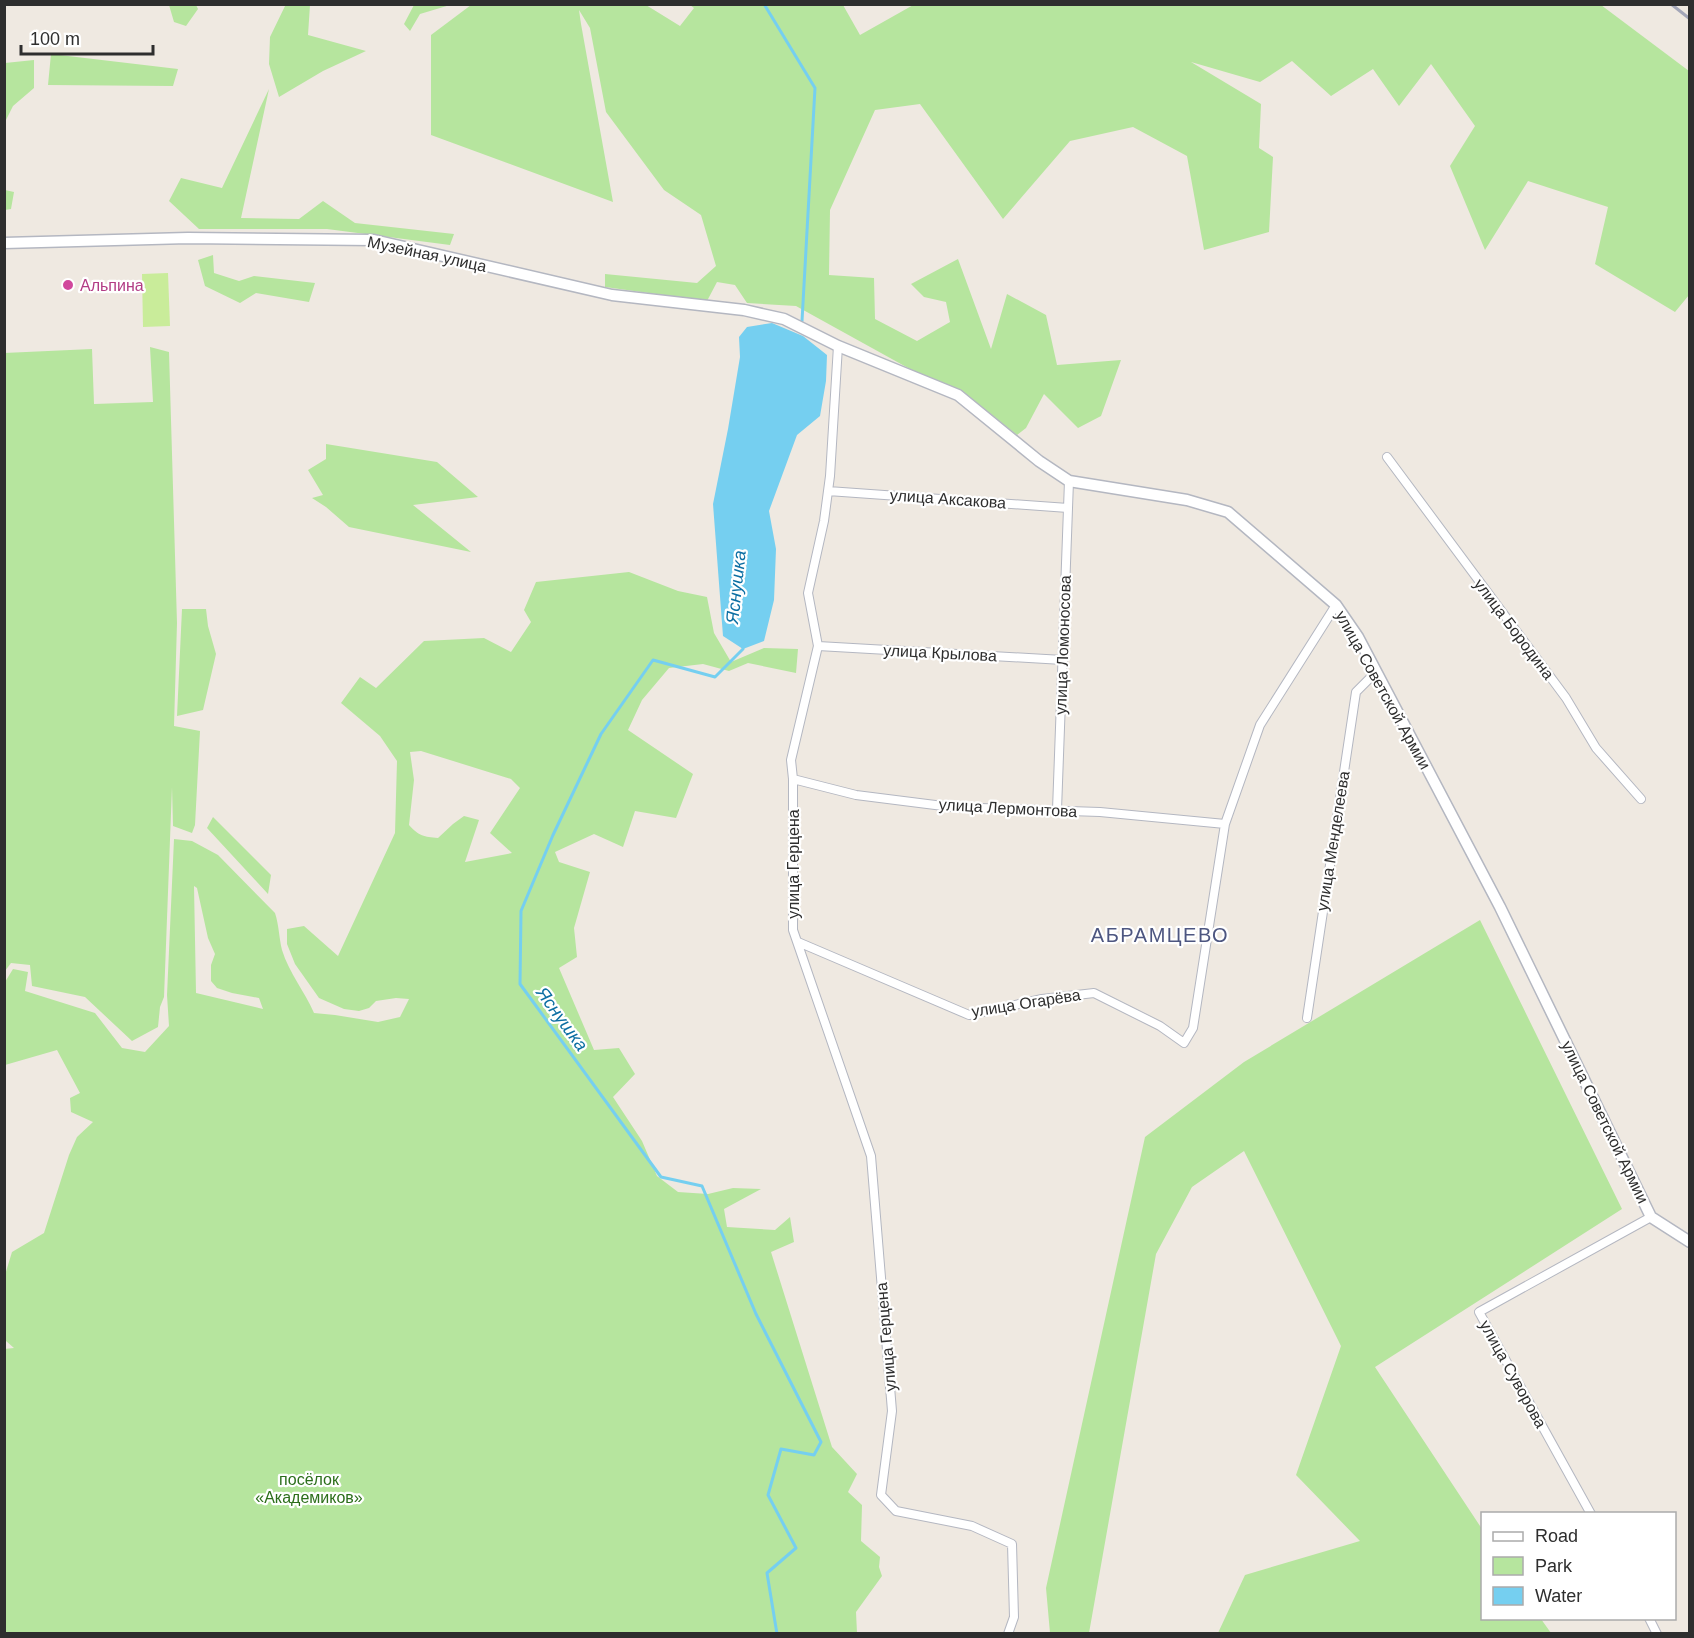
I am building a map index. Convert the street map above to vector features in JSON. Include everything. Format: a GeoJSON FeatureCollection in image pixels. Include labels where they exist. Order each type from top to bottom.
{"type":"FeatureCollection","features":[{"type":"Feature","properties":{"kind":"street","name":"Музейная улица"},"geometry":{"type":"LineString","coordinates":[[4,243],[188,238],[374,240],[612,295],[764,314],[784,319],[838,346]]}},
{"type":"Feature","properties":{"kind":"street","name":"улица Советской Армии"},"geometry":{"type":"LineString","coordinates":[[838,346],[958,395],[1040,461],[1069,481],[1187,500],[1228,512],[1336,605],[1358,637],[1500,907],[1651,1216],[1689,1242]]}},
{"type":"Feature","properties":{"kind":"street","name":"улица Герцена"},"geometry":{"type":"LineString","coordinates":[[838,346],[828,491],[824,521],[808,593],[818,646],[791,760],[793,930],[871,1156],[892,1411],[881,1495],[896,1511],[972,1526],[1012,1544],[1014,1617],[1008,1634]]}},
{"type":"Feature","properties":{"kind":"street","name":"улица Бородина"},"geometry":{"type":"LineString","coordinates":[[1387,457],[1566,698],[1596,748],[1641,799]]}},
{"type":"Feature","properties":{"kind":"street","name":"улица Ломоносова"},"geometry":{"type":"LineString","coordinates":[[1057,810],[1069,481]]}},
{"type":"Feature","properties":{"kind":"street","name":"улица Аксакова"},"geometry":{"type":"LineString","coordinates":[[828,491],[1068,508]]}},
{"type":"Feature","properties":{"kind":"street"},"geometry":{"type":"LineString","coordinates":[[1225,824],[1260,725],[1336,605]]}},
{"type":"Feature","properties":{"kind":"street","name":"улица Крылова"},"geometry":{"type":"LineString","coordinates":[[818,646],[1063,660]]}},
{"type":"Feature","properties":{"kind":"street","name":"улица Менделеева"},"geometry":{"type":"LineString","coordinates":[[1307,1018],[1356,692],[1376,672]]}},
{"type":"Feature","properties":{"kind":"street","name":"улица Лермонтова"},"geometry":{"type":"LineString","coordinates":[[793,779],[856,795],[939,806],[1110,813],[1225,824]]}},
{"type":"Feature","properties":{"kind":"street","name":"улица Огарёва"},"geometry":{"type":"LineString","coordinates":[[798,942],[969,1015],[1042,999],[1094,993],[1160,1026],[1184,1043],[1193,1028],[1225,824]]}},
{"type":"Feature","properties":{"kind":"street","name":"улица Суворова"},"geometry":{"type":"LineString","coordinates":[[1590,1512],[1479,1312],[1651,1216]]}},
{"type":"Feature","properties":{"kind":"street"},"geometry":{"type":"LineString","coordinates":[[1650,1620],[1657,1634]]}},
{"type":"Feature","properties":{"kind":"green space"},"geometry":{"type":"Polygon","coordinates":[[[286,4],[310,5],[308,35],[366,51],[323,71],[279,97],[269,64],[270,37],[286,4]]]}},
{"type":"Feature","properties":{"kind":"green space"},"geometry":{"type":"Polygon","coordinates":[[[414,4],[450,5],[420,14],[410,31],[404,24],[414,4]]]}},
{"type":"Feature","properties":{"kind":"green space"},"geometry":{"type":"Polygon","coordinates":[[[915,4],[1601,5],[1689,71],[1689,295],[1675,312],[1595,264],[1608,207],[1528,181],[1485,250],[1450,166],[1475,126],[1431,64],[1399,106],[1373,69],[1331,96],[1292,61],[1260,82],[1191,62],[1261,104],[1259,148],[1273,157],[1269,232],[1204,250],[1187,156],[1133,127],[1070,141],[1003,219],[920,104],[875,110],[830,210],[829,275],[874,278],[875,319],[917,341],[950,322],[946,302],[924,297],[911,284],[958,259],[991,349],[1007,294],[1046,315],[1057,365],[1121,360],[1101,416],[1078,428],[1044,394],[1026,428],[1017,435],[962,391],[919,374],[796,306],[747,303],[735,285],[717,282],[707,301],[605,287],[605,274],[697,283],[716,266],[701,215],[664,190],[606,112],[590,28],[579,10],[613,202],[431,135],[431,35],[471,5],[646,5],[680,26],[694,8],[690,5],[843,5],[860,35],[915,4]]]}},
{"type":"Feature","properties":{"kind":"green space"},"geometry":{"type":"Polygon","coordinates":[[[169,5],[196,5],[198,9],[186,26],[174,22],[169,5]]]}},
{"type":"Feature","properties":{"kind":"green space"},"geometry":{"type":"Polygon","coordinates":[[[51,54],[178,69],[173,86],[48,85],[51,54]]]}},
{"type":"Feature","properties":{"kind":"green space"},"geometry":{"type":"Polygon","coordinates":[[[34,60],[34,88],[13,106],[5,122],[5,63],[34,60]]]}},
{"type":"Feature","properties":{"kind":"green space"},"geometry":{"type":"Polygon","coordinates":[[[269,89],[241,218],[299,219],[323,201],[355,223],[454,234],[450,245],[327,229],[199,229],[169,201],[181,178],[222,188],[269,89]]]}},
{"type":"Feature","properties":{"kind":"green space"},"geometry":{"type":"Polygon","coordinates":[[[5,190],[14,192],[11,209],[5,210],[5,190]]]}},
{"type":"Feature","properties":{"kind":"green space"},"geometry":{"type":"Polygon","coordinates":[[[213,255],[214,273],[239,281],[254,276],[315,283],[309,302],[256,293],[240,303],[205,286],[198,260],[213,255]]]}},
{"type":"Feature","properties":{"kind":"green space"},"geometry":{"type":"Polygon","coordinates":[[[168,273],[170,326],[143,327],[142,274],[168,273]]]}},
{"type":"Feature","properties":{"kind":"green space"},"geometry":{"type":"Polygon","coordinates":[[[150,347],[169,352],[177,623],[174,726],[200,731],[195,825],[192,833],[173,826],[172,787],[164,997],[160,1007],[158,1027],[132,1041],[85,997],[32,986],[30,965],[11,963],[5,971],[4,353],[92,349],[94,404],[153,402],[150,347]]]}},
{"type":"Feature","properties":{"kind":"green space"},"geometry":{"type":"Polygon","coordinates":[[[326,444],[437,462],[478,497],[413,505],[471,552],[349,527],[312,498],[323,495],[308,470],[326,459],[326,444]]]}},
{"type":"Feature","properties":{"kind":"green space","name":"посёлок «Академиков»"},"geometry":{"type":"Polygon","coordinates":[[[629,572],[678,591],[707,597],[714,633],[731,662],[764,648],[798,649],[796,673],[748,663],[729,671],[703,664],[669,668],[642,700],[628,730],[693,774],[676,818],[635,811],[623,847],[594,834],[555,852],[559,862],[590,872],[574,928],[577,957],[559,968],[594,1050],[619,1048],[635,1074],[613,1097],[642,1141],[657,1176],[678,1192],[708,1194],[733,1188],[761,1189],[724,1209],[727,1227],[775,1230],[790,1217],[794,1242],[771,1252],[832,1447],[857,1474],[848,1492],[862,1505],[861,1541],[880,1557],[879,1567],[882,1576],[856,1612],[857,1633],[5,1633],[4,1349],[14,1348],[5,1342],[5,1275],[12,1252],[44,1233],[69,1155],[77,1137],[93,1122],[71,1112],[70,1098],[80,1093],[57,1050],[5,1065],[5,982],[13,969],[28,972],[25,991],[95,1013],[122,1048],[145,1052],[169,1026],[167,995],[174,839],[192,841],[218,855],[275,913],[285,958],[314,1013],[378,1022],[400,1017],[409,999],[376,1001],[369,1008],[359,1011],[344,1009],[319,998],[295,964],[287,944],[287,929],[304,926],[338,956],[395,833],[397,761],[380,736],[341,703],[360,677],[376,688],[424,641],[484,638],[511,652],[531,622],[524,610],[536,582],[629,572]],[[421,751],[410,752],[414,780],[409,825],[422,835],[438,838],[464,816],[479,820],[465,862],[512,853],[490,833],[520,788],[511,779],[421,751]],[[194,886],[196,993],[263,1009],[259,998],[217,988],[211,981],[211,965],[215,954],[208,938],[197,888],[194,886]]]}},
{"type":"Feature","properties":{"kind":"green space"},"geometry":{"type":"Polygon","coordinates":[[[182,609],[206,609],[216,654],[203,710],[177,716],[182,609]]]}},
{"type":"Feature","properties":{"kind":"green space"},"geometry":{"type":"Polygon","coordinates":[[[213,817],[271,875],[268,894],[207,828],[213,817]]]}},
{"type":"Feature","properties":{"kind":"green space"},"geometry":{"type":"Polygon","coordinates":[[[1480,920],[1622,1209],[1375,1367],[1481,1527],[1481,1620],[1542,1620],[1551,1633],[1218,1633],[1245,1575],[1360,1541],[1296,1475],[1341,1346],[1244,1151],[1192,1187],[1156,1254],[1089,1633],[1050,1633],[1046,1588],[1145,1137],[1244,1062],[1480,920]]]}},
{"type":"Feature","properties":{"kind":"water"},"geometry":{"type":"Polygon","coordinates":[[[772,323],[803,336],[827,355],[826,381],[820,416],[797,435],[769,511],[776,549],[774,600],[764,641],[743,649],[723,636],[713,504],[740,357],[739,337],[747,327],[772,323]]]}},
{"type":"Feature","properties":{"kind":"waterway","name":"Яснушка"},"geometry":{"type":"LineString","coordinates":[[764,4],[815,88],[802,321]]}},
{"type":"Feature","properties":{"kind":"waterway","name":"Яснушка"},"geometry":{"type":"LineString","coordinates":[[743,645],[743,649],[715,677],[653,660],[601,734],[553,835],[521,911],[520,984],[661,1177],[702,1186],[756,1314],[821,1442],[814,1455],[781,1449],[768,1495],[796,1548],[767,1573],[777,1634]]}},
{"type":"Feature","properties":{"kind":"railway"},"geometry":{"type":"LineString","coordinates":[[1671,4],[1690,19]]}},
{"type":"Feature","properties":{"kind":"place","name":"Альпина"},"geometry":{"type":"Point","coordinates":[68,285]}},
{"type":"Feature","properties":{"kind":"district","name":"АБРАМЦЕВО"},"geometry":{"type":"Point","coordinates":[1160,935]}}]}
